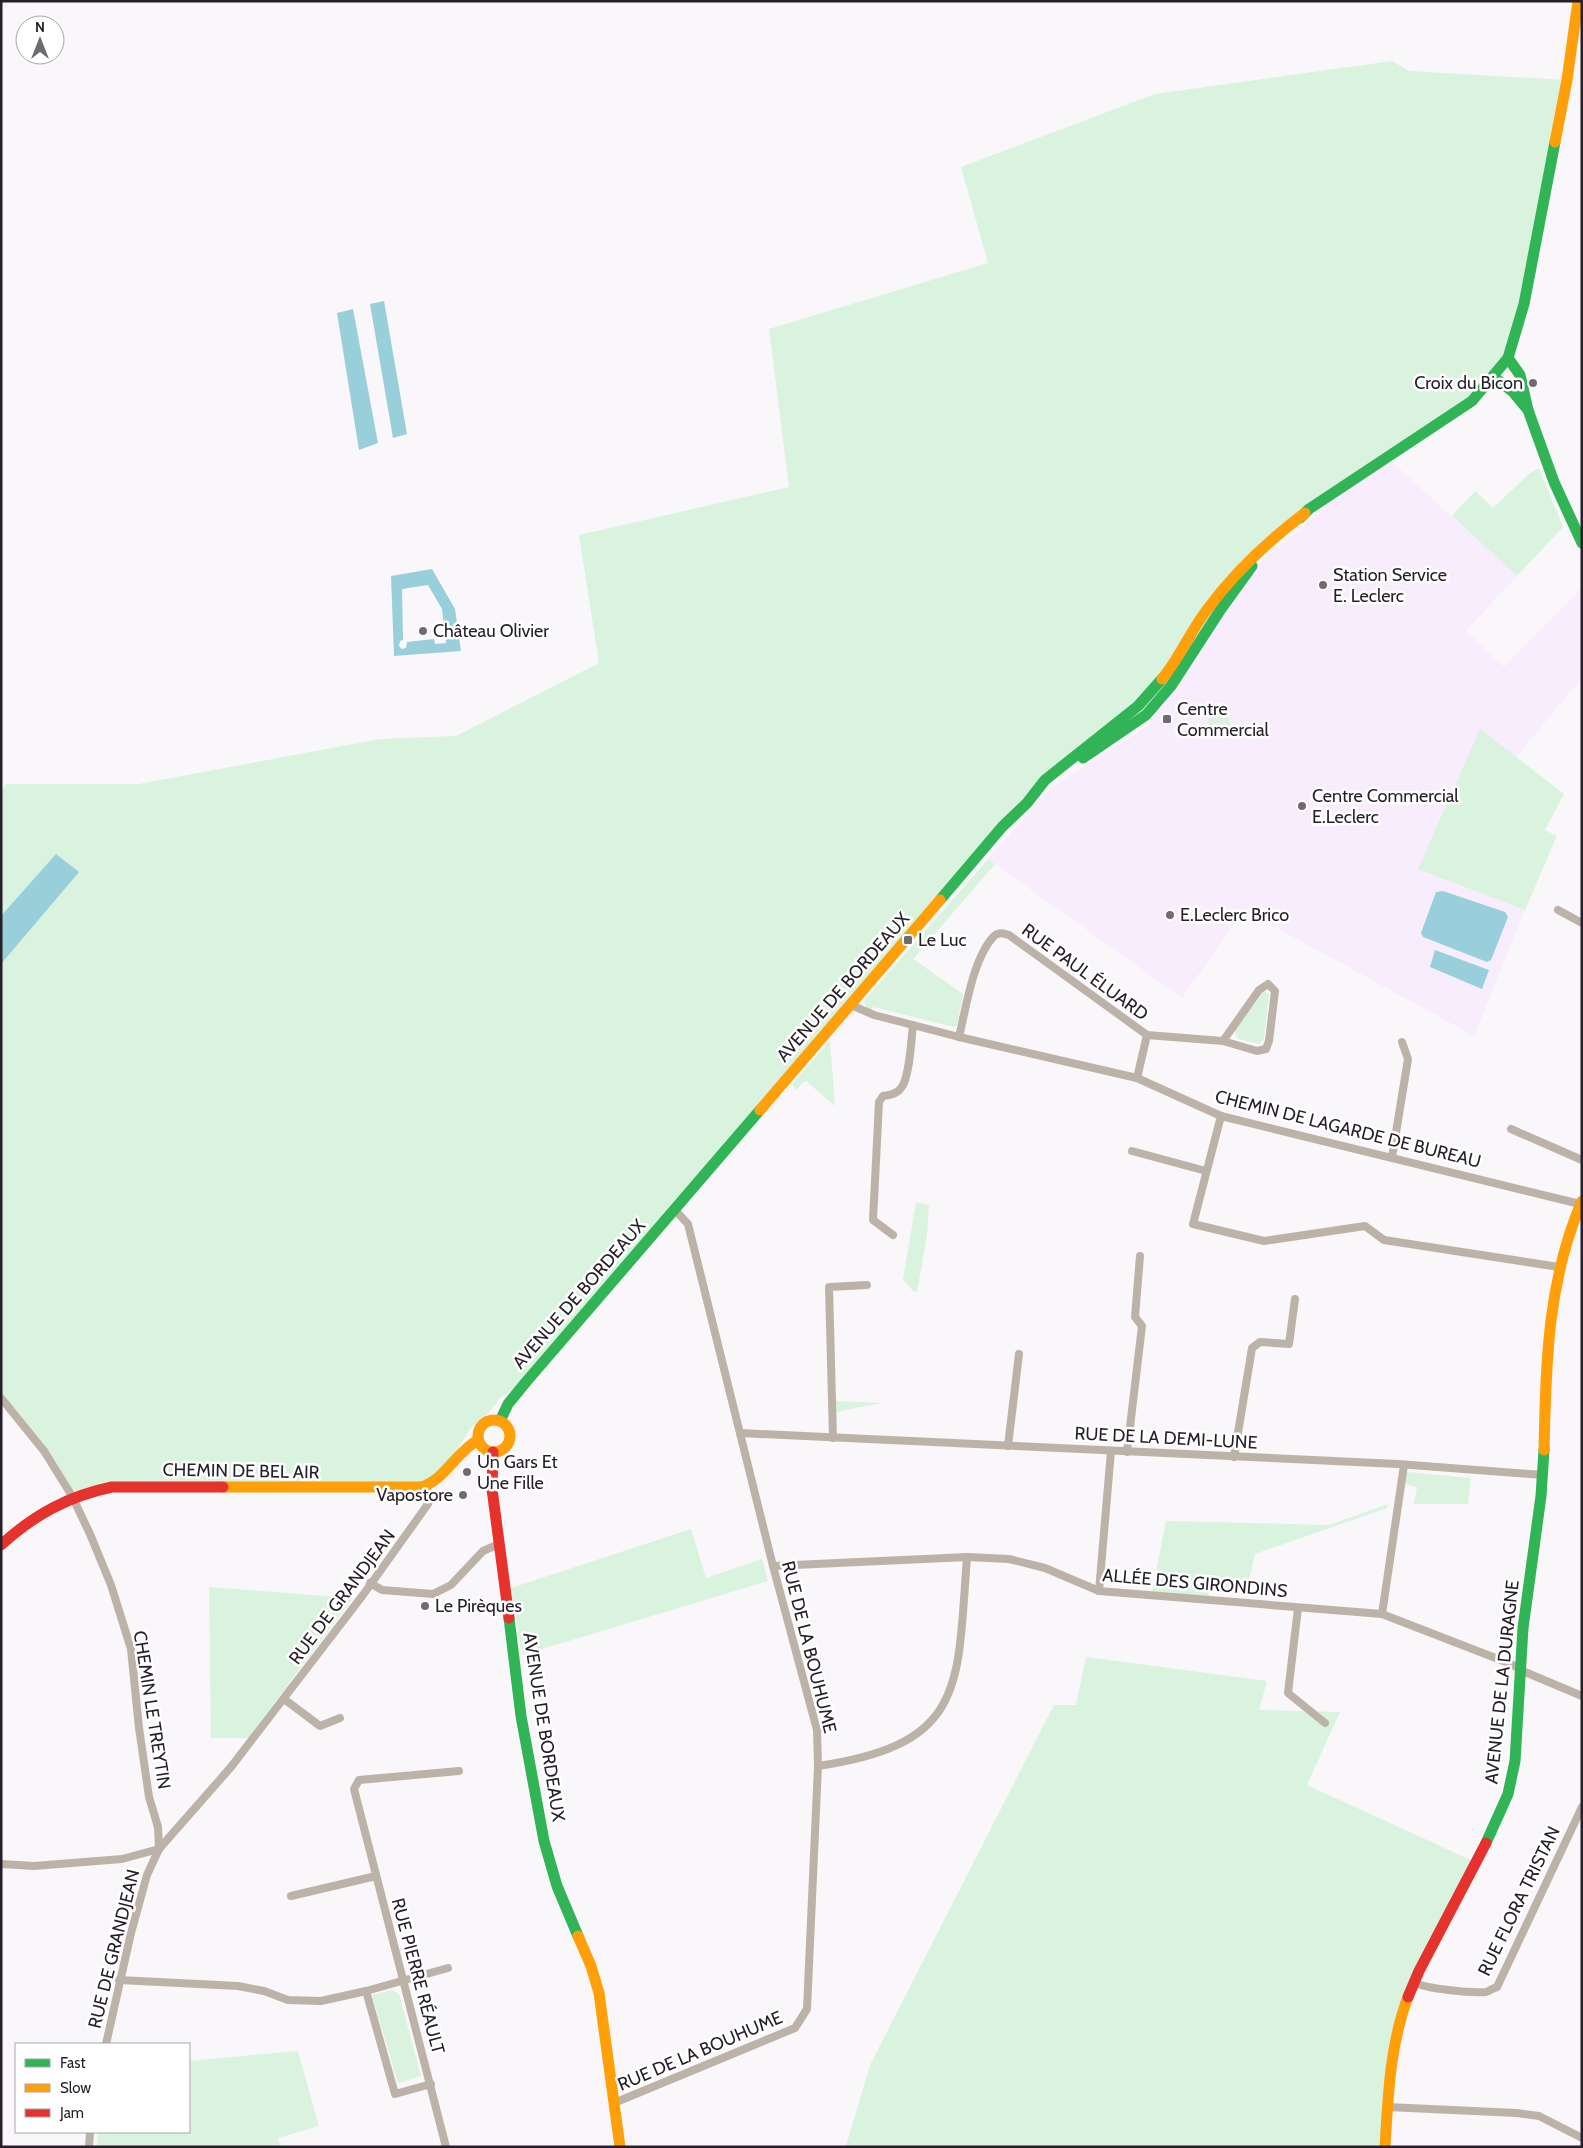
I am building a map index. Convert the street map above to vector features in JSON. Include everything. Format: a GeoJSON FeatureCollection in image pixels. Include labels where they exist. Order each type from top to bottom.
{"type":"FeatureCollection","features":[{"type":"Feature","properties":{"kind":"main road"},"geometry":{"type":"LineString","coordinates":[[1027,803],[1072,765],[1146,715],[1171,686],[1221,610],[1260,556],[1305,513],[1472,401],[1508,358],[1518,328],[1528,286],[1567,80],[1578,1]]}},
{"type":"Feature","properties":{"kind":"main road"},"geometry":{"type":"LineString","coordinates":[[1508,358],[1514,364],[1525,386],[1528,410],[1554,482],[1582,543]]}},
{"type":"Feature","properties":{"kind":"main road"},"geometry":{"type":"LineString","coordinates":[[1494,377],[1513,392],[1528,410]]}},
{"type":"Feature","properties":{"kind":"main road","name":"AVENUE DE BORDEAUX"},"geometry":{"type":"LineString","coordinates":[[500,1421],[508,1404],[520,1389],[1002,827],[1027,803],[1045,780],[1138,706],[1165,675],[1206,611],[1224,588],[1276,534],[1305,513]]}},
{"type":"Feature","properties":{"kind":"main road","name":"AVENUE DE LA DURAGNE"},"geometry":{"type":"LineString","coordinates":[[1385,2147],[1392,2051],[1398,2023],[1414,1982],[1477,1863],[1508,1796],[1516,1754],[1519,1668],[1524,1615],[1539,1522],[1548,1360],[1560,1268],[1566,1241],[1581,1203]]}},
{"type":"Feature","properties":{"kind":"main road"},"geometry":{"type":"LineString","coordinates":[[491,1420],[500,1421],[508,1428],[510,1437],[506,1446],[493,1452],[484,1448],[478,1440],[479,1431],[483,1424],[491,1420]]}},
{"type":"Feature","properties":{"kind":"main road","name":"CHEMIN DE BEL AIR"},"geometry":{"type":"LineString","coordinates":[[1,1545],[36,1518],[72,1496],[112,1487],[395,1490],[426,1485],[444,1471],[464,1448],[478,1440]]}},
{"type":"Feature","properties":{"kind":"main road","name":"AVENUE DE BORDEAUX"},"geometry":{"type":"LineString","coordinates":[[493,1452],[492,1489],[521,1716],[534,1791],[544,1841],[557,1886],[591,1966],[599,1993],[620,2147]]}},
{"type":"Feature","properties":{"kind":"street"},"geometry":{"type":"LineString","coordinates":[[1558,910],[1582,923]]}},
{"type":"Feature","properties":{"kind":"street","name":"RUE PAUL ÉLUARD"},"geometry":{"type":"LineString","coordinates":[[959,1037],[973,980],[982,955],[995,935],[1002,932],[1009,935],[1147,1035],[1223,1041],[1257,1051],[1266,1049],[1269,1041],[1274,991],[1268,984],[1259,990],[1223,1041]]}},
{"type":"Feature","properties":{"kind":"street","name":"CHEMIN DE LAGARDE DE BUREAU"},"geometry":{"type":"LineString","coordinates":[[851,1005],[874,1015],[959,1037],[1137,1078],[1221,1116],[1581,1203]]}},
{"type":"Feature","properties":{"kind":"street"},"geometry":{"type":"LineString","coordinates":[[893,1235],[872,1220],[880,1102],[883,1096],[894,1094],[901,1089],[906,1080],[913,1025]]}},
{"type":"Feature","properties":{"kind":"street","name":"RUE PAUL ÉLUARD"},"geometry":{"type":"LineString","coordinates":[[1137,1078],[1147,1035]]}},
{"type":"Feature","properties":{"kind":"street"},"geometry":{"type":"LineString","coordinates":[[1392,1157],[1408,1059],[1402,1042]]}},
{"type":"Feature","properties":{"kind":"street"},"geometry":{"type":"LineString","coordinates":[[1221,1116],[1193,1224],[1264,1241],[1365,1226],[1384,1240],[1560,1268]]}},
{"type":"Feature","properties":{"kind":"street"},"geometry":{"type":"LineString","coordinates":[[1511,1129],[1582,1160]]}},
{"type":"Feature","properties":{"kind":"street"},"geometry":{"type":"LineString","coordinates":[[1132,1151],[1206,1171]]}},
{"type":"Feature","properties":{"kind":"street","name":"RUE DE LA BOUHUME"},"geometry":{"type":"LineString","coordinates":[[614,2103],[795,2028],[807,2010],[818,1766],[817,1730],[773,1566],[688,1224],[674,1209]]}},
{"type":"Feature","properties":{"kind":"street"},"geometry":{"type":"LineString","coordinates":[[1127,1452],[1142,1326],[1135,1317],[1140,1256]]}},
{"type":"Feature","properties":{"kind":"street"},"geometry":{"type":"LineString","coordinates":[[833,1438],[829,1287],[867,1286]]}},
{"type":"Feature","properties":{"kind":"street"},"geometry":{"type":"LineString","coordinates":[[1234,1457],[1252,1348],[1260,1342],[1289,1344],[1295,1299]]}},
{"type":"Feature","properties":{"kind":"street"},"geometry":{"type":"LineString","coordinates":[[1008,1446],[1020,1354]]}},
{"type":"Feature","properties":{"kind":"street","name":"CHEMIN LE TREYTIN"},"geometry":{"type":"LineString","coordinates":[[1,1398],[44,1451],[72,1496],[107,1576],[131,1648],[139,1728],[150,1797],[158,1827],[159,1849]]}},
{"type":"Feature","properties":{"kind":"street","name":"RUE DE LA DEMI-LUNE"},"geometry":{"type":"LineString","coordinates":[[740,1433],[1404,1464],[1543,1475]]}},
{"type":"Feature","properties":{"kind":"street"},"geometry":{"type":"LineString","coordinates":[[1099,1591],[1111,1451]]}},
{"type":"Feature","properties":{"kind":"street"},"geometry":{"type":"LineString","coordinates":[[1382,1614],[1404,1464]]}},
{"type":"Feature","properties":{"kind":"street","name":"RUE DE GRANDJEAN"},"geometry":{"type":"LineString","coordinates":[[106,2043],[119,1980],[147,1874],[159,1849],[232,1767],[363,1595],[428,1504],[430,1500],[426,1485]]}},
{"type":"Feature","properties":{"kind":"street"},"geometry":{"type":"LineString","coordinates":[[370,1583],[382,1590],[433,1594],[451,1585],[483,1551],[499,1544]]}},
{"type":"Feature","properties":{"kind":"street"},"geometry":{"type":"LineString","coordinates":[[818,1766],[868,1757],[893,1748],[923,1729],[943,1707],[958,1664],[967,1557]]}},
{"type":"Feature","properties":{"kind":"street","name":"ALLÉE DES GIRONDINS"},"geometry":{"type":"LineString","coordinates":[[773,1566],[967,1557],[1009,1559],[1036,1566],[1099,1591],[1382,1614],[1519,1668],[1582,1696]]}},
{"type":"Feature","properties":{"kind":"street"},"geometry":{"type":"LineString","coordinates":[[1298,1608],[1288,1692],[1325,1723]]}},
{"type":"Feature","properties":{"kind":"street"},"geometry":{"type":"LineString","coordinates":[[284,1699],[320,1726],[340,1718]]}},
{"type":"Feature","properties":{"kind":"street","name":"RUE PIERRE RÉAULT"},"geometry":{"type":"LineString","coordinates":[[446,2147],[354,1789],[359,1780],[459,1771]]}},
{"type":"Feature","properties":{"kind":"street","name":"RUE FLORA TRISTAN"},"geometry":{"type":"LineString","coordinates":[[1414,1982],[1419,1986],[1438,1989],[1486,1992],[1497,1987],[1582,1807]]}},
{"type":"Feature","properties":{"kind":"street"},"geometry":{"type":"LineString","coordinates":[[1,1864],[34,1866],[122,1859],[159,1849]]}},
{"type":"Feature","properties":{"kind":"street"},"geometry":{"type":"LineString","coordinates":[[291,1896],[376,1876]]}},
{"type":"Feature","properties":{"kind":"street"},"geometry":{"type":"LineString","coordinates":[[119,1980],[238,1986],[288,2000],[320,2001],[366,1991],[448,1968]]}},
{"type":"Feature","properties":{"kind":"street"},"geometry":{"type":"LineString","coordinates":[[366,1991],[395,2094],[431,2084]]}},
{"type":"Feature","properties":{"kind":"street"},"geometry":{"type":"LineString","coordinates":[[1387,2107],[1539,2116],[1582,2138]]}},
{"type":"Feature","properties":{"kind":"street"},"geometry":{"type":"LineString","coordinates":[[89,2147],[90,2133]]}},
{"type":"Feature","properties":{"kind":"shaded area"},"geometry":{"type":"Polygon","coordinates":[[[1391,461],[1517,576],[1466,631],[1504,667],[1582,587],[1582,678],[1516,757],[1480,730],[1419,868],[1525,910],[1474,1036],[1244,910],[1182,998],[988,859],[1050,789],[1149,725],[1156,711],[1232,595],[1266,557],[1346,490],[1391,461]]]}},
{"type":"Feature","properties":{"kind":"green space"},"geometry":{"type":"Polygon","coordinates":[[[1392,61],[1409,71],[1567,80],[1512,347],[1472,401],[1309,509],[1260,556],[1146,715],[1072,765],[1027,803],[526,1382],[501,1397],[491,1410],[469,1430],[444,1471],[426,1485],[112,1487],[72,1496],[44,1451],[1,1398],[1,791],[6,784],[139,784],[380,739],[456,736],[599,663],[579,535],[789,487],[769,329],[988,263],[961,167],[1155,94],[1392,61]]]}},
{"type":"Feature","properties":{"kind":"green space"},"geometry":{"type":"Polygon","coordinates":[[[1539,468],[1563,527],[1517,576],[1452,516],[1475,491],[1493,508],[1529,474],[1539,468]]]}},
{"type":"Feature","properties":{"kind":"green space"},"geometry":{"type":"Polygon","coordinates":[[[1219,712],[1227,715],[1230,723],[1227,731],[1219,734],[1211,731],[1208,723],[1211,715],[1219,712]]]}},
{"type":"Feature","properties":{"kind":"green space"},"geometry":{"type":"Polygon","coordinates":[[[1480,729],[1564,794],[1545,830],[1557,836],[1525,910],[1418,869],[1480,729]]]}},
{"type":"Feature","properties":{"kind":"green space"},"geometry":{"type":"Polygon","coordinates":[[[988,859],[995,864],[913,959],[963,994],[957,1025],[954,1027],[873,1007],[871,1010],[867,1010],[864,1001],[988,859]]]}},
{"type":"Feature","properties":{"kind":"green space"},"geometry":{"type":"Polygon","coordinates":[[[1264,991],[1269,994],[1264,1039],[1259,1044],[1238,1039],[1234,1031],[1264,991]]]}},
{"type":"Feature","properties":{"kind":"green space"},"geometry":{"type":"Polygon","coordinates":[[[830,1041],[835,1106],[806,1081],[796,1090],[792,1084],[830,1041]]]}},
{"type":"Feature","properties":{"kind":"green space"},"geometry":{"type":"Polygon","coordinates":[[[916,1203],[929,1205],[927,1235],[917,1292],[913,1291],[903,1279],[916,1203]]]}},
{"type":"Feature","properties":{"kind":"green space"},"geometry":{"type":"Polygon","coordinates":[[[836,1401],[881,1403],[836,1412],[836,1401]]]}},
{"type":"Feature","properties":{"kind":"green space"},"geometry":{"type":"Polygon","coordinates":[[[1407,1472],[1471,1478],[1468,1504],[1414,1504],[1417,1487],[1405,1484],[1407,1472]]]}},
{"type":"Feature","properties":{"kind":"green space"},"geometry":{"type":"Polygon","coordinates":[[[1388,1504],[1387,1508],[1255,1554],[1247,1590],[1211,1587],[1208,1597],[1152,1592],[1166,1521],[1329,1525],[1388,1504]]]}},
{"type":"Feature","properties":{"kind":"green space"},"geometry":{"type":"Polygon","coordinates":[[[691,1529],[706,1578],[762,1559],[768,1581],[522,1655],[511,1588],[691,1529]]]}},
{"type":"Feature","properties":{"kind":"green space"},"geometry":{"type":"Polygon","coordinates":[[[209,1587],[353,1598],[248,1738],[211,1738],[209,1587]]]}},
{"type":"Feature","properties":{"kind":"green space"},"geometry":{"type":"Polygon","coordinates":[[[1086,1657],[1267,1681],[1259,1710],[1340,1712],[1307,1785],[1477,1863],[1398,2023],[1385,2147],[821,2147],[846,2146],[870,2065],[1054,1705],[1076,1705],[1086,1657]]]}},
{"type":"Feature","properties":{"kind":"green space"},"geometry":{"type":"Polygon","coordinates":[[[392,1990],[399,1994],[421,2076],[398,2083],[372,1995],[392,1990]]]}},
{"type":"Feature","properties":{"kind":"green space"},"geometry":{"type":"Polygon","coordinates":[[[298,2051],[319,2126],[278,2138],[280,2147],[97,2147],[98,2133],[190,2133],[190,2061],[298,2051]]]}},
{"type":"Feature","properties":{"kind":"water"},"geometry":{"type":"Polygon","coordinates":[[[384,301],[407,434],[393,438],[370,304],[384,301]]]}},
{"type":"Feature","properties":{"kind":"water"},"geometry":{"type":"Polygon","coordinates":[[[353,309],[378,443],[359,450],[337,313],[353,309]]]}},
{"type":"Feature","properties":{"kind":"water"},"geometry":{"type":"Polygon","coordinates":[[[432,569],[455,609],[461,651],[394,656],[391,576],[432,569]],[[428,585],[402,589],[403,640],[400,641],[399,646],[402,649],[406,648],[407,642],[434,639],[435,644],[446,643],[442,609],[428,585]]]}},
{"type":"Feature","properties":{"kind":"water"},"geometry":{"type":"Polygon","coordinates":[[[56,854],[79,872],[1,964],[1,916],[56,854]]]}},
{"type":"Feature","properties":{"kind":"water"},"geometry":{"type":"Polygon","coordinates":[[[1443,891],[1505,912],[1508,917],[1491,960],[1487,962],[1423,937],[1421,933],[1436,892],[1443,891]]]}},
{"type":"Feature","properties":{"kind":"water"},"geometry":{"type":"Polygon","coordinates":[[[1435,950],[1489,970],[1482,989],[1430,967],[1435,950]]]}},
{"type":"Feature","properties":{"kind":"traffic: fast"},"geometry":{"type":"LineString","coordinates":[[1300,518],[1309,509],[1472,401],[1508,358],[1524,304],[1555,142]]}},
{"type":"Feature","properties":{"kind":"traffic: fast"},"geometry":{"type":"LineString","coordinates":[[1508,358],[1520,375],[1528,410]]}},
{"type":"Feature","properties":{"kind":"traffic: fast"},"geometry":{"type":"LineString","coordinates":[[1494,377],[1513,392],[1528,410],[1554,482],[1582,543]]}},
{"type":"Feature","properties":{"kind":"traffic: fast"},"geometry":{"type":"LineString","coordinates":[[1083,758],[1146,715],[1171,686],[1221,609],[1252,566]]}},
{"type":"Feature","properties":{"kind":"traffic: fast"},"geometry":{"type":"LineString","coordinates":[[940,900],[1002,827],[1027,803],[1045,780],[1138,706],[1162,679]]}},
{"type":"Feature","properties":{"kind":"traffic: fast"},"geometry":{"type":"LineString","coordinates":[[500,1421],[508,1404],[526,1382],[760,1110]]}},
{"type":"Feature","properties":{"kind":"traffic: fast"},"geometry":{"type":"LineString","coordinates":[[1486,1843],[1508,1794],[1515,1761],[1523,1628],[1541,1496],[1544,1450]]}},
{"type":"Feature","properties":{"kind":"traffic: fast"},"geometry":{"type":"LineString","coordinates":[[509,1618],[521,1716],[544,1841],[557,1886],[578,1936]]}},
{"type":"Feature","properties":{"kind":"traffic: slow"},"geometry":{"type":"LineString","coordinates":[[1555,142],[1567,80],[1578,1]]}},
{"type":"Feature","properties":{"kind":"traffic: slow"},"geometry":{"type":"LineString","coordinates":[[1162,679],[1174,663],[1200,619],[1228,584],[1265,546],[1305,513]]}},
{"type":"Feature","properties":{"kind":"traffic: slow"},"geometry":{"type":"LineString","coordinates":[[760,1110],[940,900]]}},
{"type":"Feature","properties":{"kind":"traffic: slow"},"geometry":{"type":"LineString","coordinates":[[1544,1450],[1548,1355],[1555,1293],[1570,1231],[1582,1201]]}},
{"type":"Feature","properties":{"kind":"traffic: slow"},"geometry":{"type":"LineString","coordinates":[[494,1420],[500,1421],[505,1425],[509,1430],[510,1436],[509,1442],[505,1447],[500,1451],[494,1452],[488,1451],[483,1447],[479,1442],[478,1436],[479,1430],[483,1425],[488,1421],[494,1420]]}},
{"type":"Feature","properties":{"kind":"traffic: slow"},"geometry":{"type":"LineString","coordinates":[[223,1487],[421,1487],[437,1478],[463,1451],[478,1440]]}},
{"type":"Feature","properties":{"kind":"traffic: slow"},"geometry":{"type":"LineString","coordinates":[[578,1936],[591,1966],[599,1993],[620,2147]]}},
{"type":"Feature","properties":{"kind":"traffic: slow"},"geometry":{"type":"LineString","coordinates":[[1385,2147],[1394,2052],[1397,2033],[1408,1997]]}},
{"type":"Feature","properties":{"kind":"traffic: jam"},"geometry":{"type":"LineString","coordinates":[[493,1452],[492,1489],[509,1618]]}},
{"type":"Feature","properties":{"kind":"traffic: jam"},"geometry":{"type":"LineString","coordinates":[[1,1545],[13,1534],[52,1508],[96,1491],[112,1487],[223,1487]]}},
{"type":"Feature","properties":{"kind":"traffic: jam"},"geometry":{"type":"LineString","coordinates":[[1408,1997],[1419,1971],[1486,1843]]}},
{"type":"Feature","properties":{"kind":"place","name":"Croix du Bicon"},"geometry":{"type":"Point","coordinates":[1533,383]}},
{"type":"Feature","properties":{"kind":"place","name":"Station Service E. Leclerc"},"geometry":{"type":"Point","coordinates":[1323,585]}},
{"type":"Feature","properties":{"kind":"place","name":"Château Olivier"},"geometry":{"type":"Point","coordinates":[423,631]}},
{"type":"Feature","properties":{"kind":"place","name":"Centre Commercial"},"geometry":{"type":"Point","coordinates":[1167,719]}},
{"type":"Feature","properties":{"kind":"place","name":"Centre Commercial E.Leclerc"},"geometry":{"type":"Point","coordinates":[1302,806]}},
{"type":"Feature","properties":{"kind":"place","name":"E.Leclerc Brico"},"geometry":{"type":"Point","coordinates":[1170,915]}},
{"type":"Feature","properties":{"kind":"place","name":"Le Luc"},"geometry":{"type":"Point","coordinates":[908,940]}},
{"type":"Feature","properties":{"kind":"place","name":"Un Gars Et Une Fille"},"geometry":{"type":"Point","coordinates":[467,1472]}},
{"type":"Feature","properties":{"kind":"place","name":"Vapostore"},"geometry":{"type":"Point","coordinates":[463,1495]}},
{"type":"Feature","properties":{"kind":"place","name":"Le Pirèques"},"geometry":{"type":"Point","coordinates":[425,1606]}}]}
